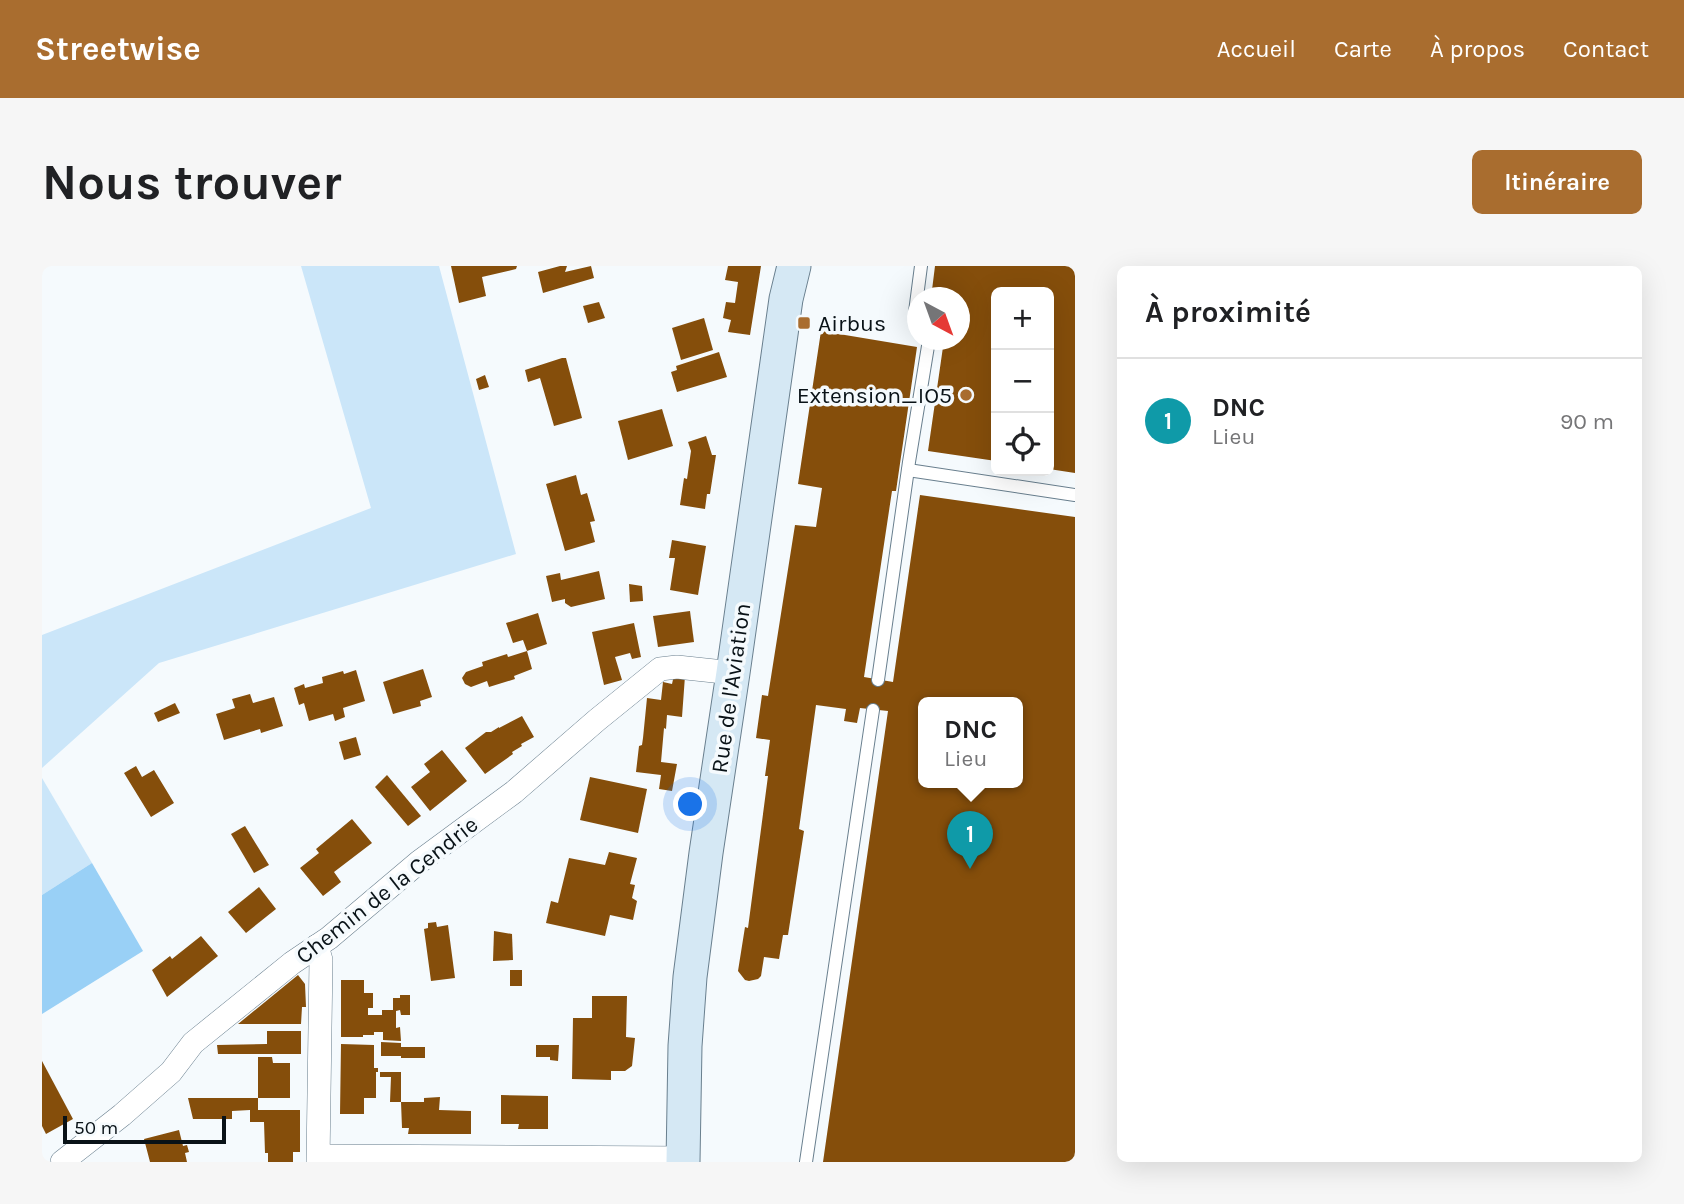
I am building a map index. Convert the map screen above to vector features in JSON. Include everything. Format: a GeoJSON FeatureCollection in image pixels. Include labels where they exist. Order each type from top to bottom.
{"type":"FeatureCollection","features":[{"type":"Feature","properties":{"kind":"street","name":"Rue de l'Aviation"},"geometry":{"type":"LineString","coordinates":[[785,266],[786,299]]}},
{"type":"Feature","properties":{"kind":"street","name":"Rue de l'Aviation"},"geometry":{"type":"LineString","coordinates":[[683,1160],[685,1046],[690,977],[786,299],[794,266]]}},
{"type":"Feature","properties":{"kind":"street","name":"Chemin de la Cendrie"},"geometry":{"type":"LineString","coordinates":[[62,1162],[171,1072],[193,1043],[419,862],[514,792],[660,669],[677,667],[733,673]]}},
{"type":"Feature","properties":{"kind":"street"},"geometry":{"type":"LineString","coordinates":[[317,946],[321,960],[318,1159],[683,1160]]}},
{"type":"Feature","properties":{"kind":"lane"},"geometry":{"type":"LineString","coordinates":[[918,287],[921,266]]}},
{"type":"Feature","properties":{"kind":"lane"},"geometry":{"type":"LineString","coordinates":[[878,680],[927,350]]}},
{"type":"Feature","properties":{"kind":"lane"},"geometry":{"type":"LineString","coordinates":[[908,470],[1075,495]]}},
{"type":"Feature","properties":{"kind":"lane"},"geometry":{"type":"LineString","coordinates":[[806,1162],[873,709]]}},
{"type":"Feature","properties":{"kind":"shaded area"},"geometry":{"type":"Polygon","coordinates":[[[301,266],[439,266],[516,554],[159,663],[42,768],[42,635],[371,508],[301,266]]]}},
{"type":"Feature","properties":{"kind":"shaded area"},"geometry":{"type":"Polygon","coordinates":[[[42,778],[92,863],[42,895],[42,778]]]}},
{"type":"Feature","properties":{"kind":"shaded area"},"geometry":{"type":"Polygon","coordinates":[[[92,863],[143,951],[42,1014],[42,895],[92,863]]]}},
{"type":"Feature","properties":{"kind":"building"},"geometry":{"type":"Polygon","coordinates":[[[451,266],[517,266],[516,269],[482,277],[486,296],[459,303],[451,266]]]}},
{"type":"Feature","properties":{"kind":"building"},"geometry":{"type":"Polygon","coordinates":[[[567,266],[565,272],[591,266],[594,278],[543,293],[538,272],[567,266]]]}},
{"type":"Feature","properties":{"kind":"building"},"geometry":{"type":"Polygon","coordinates":[[[728,266],[761,266],[750,335],[728,332],[731,320],[723,318],[726,302],[735,303],[738,282],[725,280],[728,266]]]}},
{"type":"Feature","properties":{"kind":"building","name":"Extension_IO5"},"geometry":{"type":"Polygon","coordinates":[[[935,266],[1075,266],[1075,473],[1054,470],[1054,287],[991,287],[991,460],[928,451],[943,350],[970,350],[970,287],[932,287],[935,266]]]}},
{"type":"Feature","properties":{"kind":"building"},"geometry":{"type":"Polygon","coordinates":[[[599,302],[605,318],[588,323],[583,306],[599,302]]]}},
{"type":"Feature","properties":{"kind":"building"},"geometry":{"type":"Polygon","coordinates":[[[704,318],[713,350],[681,360],[672,328],[704,318]]]}},
{"type":"Feature","properties":{"kind":"building"},"geometry":{"type":"Polygon","coordinates":[[[821,331],[907,345],[907,350],[917,350],[864,677],[893,682],[920,495],[1075,517],[1075,1162],[823,1162],[888,711],[860,708],[857,723],[844,721],[846,709],[816,705],[799,829],[804,831],[788,935],[783,935],[779,959],[764,957],[761,976],[758,979],[745,980],[738,971],[745,927],[748,928],[768,776],[765,776],[770,740],[756,738],[762,695],[768,696],[795,525],[816,527],[822,488],[798,484],[821,331]]]}},
{"type":"Feature","properties":{"kind":"building"},"geometry":{"type":"Polygon","coordinates":[[[719,352],[727,377],[677,392],[671,372],[677,370],[676,366],[719,352]]]}},
{"type":"Feature","properties":{"kind":"building"},"geometry":{"type":"Polygon","coordinates":[[[566,358],[582,418],[554,426],[540,378],[528,382],[525,370],[566,358]]]}},
{"type":"Feature","properties":{"kind":"building"},"geometry":{"type":"Polygon","coordinates":[[[485,375],[489,387],[479,390],[476,379],[485,375]]]}},
{"type":"Feature","properties":{"kind":"building"},"geometry":{"type":"Polygon","coordinates":[[[662,409],[673,446],[628,460],[618,421],[662,409]]]}},
{"type":"Feature","properties":{"kind":"building"},"geometry":{"type":"Polygon","coordinates":[[[706,436],[712,455],[716,455],[705,509],[680,505],[691,451],[688,442],[706,436]]]}},
{"type":"Feature","properties":{"kind":"building"},"geometry":{"type":"Polygon","coordinates":[[[576,475],[581,495],[587,493],[595,521],[590,522],[595,542],[565,551],[546,484],[576,475]]]}},
{"type":"Feature","properties":{"kind":"building"},"geometry":{"type":"Polygon","coordinates":[[[672,540],[706,546],[698,595],[670,590],[675,558],[669,558],[672,540]]]}},
{"type":"Feature","properties":{"kind":"building"},"geometry":{"type":"Polygon","coordinates":[[[599,571],[605,599],[571,607],[565,603],[565,599],[552,602],[546,576],[560,573],[561,580],[599,571]]]}},
{"type":"Feature","properties":{"kind":"building"},"geometry":{"type":"Polygon","coordinates":[[[629,584],[642,586],[643,601],[630,602],[629,584]]]}},
{"type":"Feature","properties":{"kind":"building"},"geometry":{"type":"Polygon","coordinates":[[[690,611],[694,642],[658,647],[653,616],[690,611]]]}},
{"type":"Feature","properties":{"kind":"building"},"geometry":{"type":"Polygon","coordinates":[[[538,613],[547,644],[527,651],[523,640],[513,643],[506,623],[538,613]]]}},
{"type":"Feature","properties":{"kind":"building"},"geometry":{"type":"Polygon","coordinates":[[[634,623],[641,657],[632,659],[630,653],[615,657],[622,680],[604,685],[592,632],[634,623]]]}},
{"type":"Feature","properties":{"kind":"building"},"geometry":{"type":"Polygon","coordinates":[[[527,651],[532,669],[514,676],[515,679],[489,687],[487,681],[471,687],[465,684],[462,678],[466,672],[483,666],[482,662],[527,651]]]}},
{"type":"Feature","properties":{"kind":"building"},"geometry":{"type":"Polygon","coordinates":[[[423,669],[432,697],[420,701],[421,706],[393,714],[383,682],[423,669]]]}},
{"type":"Feature","properties":{"kind":"building"},"geometry":{"type":"Polygon","coordinates":[[[356,670],[365,701],[343,708],[345,717],[335,721],[333,714],[309,721],[304,703],[299,705],[294,688],[304,684],[305,688],[323,683],[322,677],[356,670]]]}},
{"type":"Feature","properties":{"kind":"building"},"geometry":{"type":"Polygon","coordinates":[[[674,675],[685,676],[682,717],[667,715],[661,762],[677,764],[672,791],[659,789],[661,775],[636,772],[647,698],[661,700],[663,682],[672,684],[674,675]]]}},
{"type":"Feature","properties":{"kind":"building"},"geometry":{"type":"Polygon","coordinates":[[[250,694],[253,703],[274,697],[283,726],[261,733],[260,729],[224,740],[216,714],[235,708],[232,699],[250,694]]]}},
{"type":"Feature","properties":{"kind":"building"},"geometry":{"type":"Polygon","coordinates":[[[175,703],[180,713],[158,722],[154,713],[175,703]]]}},
{"type":"Feature","properties":{"kind":"building"},"geometry":{"type":"Polygon","coordinates":[[[522,716],[534,737],[521,744],[513,754],[485,774],[465,748],[486,732],[522,716]]]}},
{"type":"Feature","properties":{"kind":"building"},"geometry":{"type":"Polygon","coordinates":[[[356,737],[361,755],[344,760],[339,742],[356,737]]]}},
{"type":"Feature","properties":{"kind":"building"},"geometry":{"type":"Polygon","coordinates":[[[442,750],[467,781],[430,811],[411,787],[430,772],[424,764],[442,750]]]}},
{"type":"Feature","properties":{"kind":"building"},"geometry":{"type":"Polygon","coordinates":[[[136,766],[142,777],[154,770],[174,803],[151,817],[124,773],[136,766]]]}},
{"type":"Feature","properties":{"kind":"building"},"geometry":{"type":"Polygon","coordinates":[[[387,775],[421,816],[408,826],[375,787],[387,775]]]}},
{"type":"Feature","properties":{"kind":"building"},"geometry":{"type":"Polygon","coordinates":[[[590,777],[647,789],[638,833],[580,820],[590,777]]]}},
{"type":"Feature","properties":{"kind":"building"},"geometry":{"type":"Polygon","coordinates":[[[352,819],[372,843],[334,872],[341,882],[323,896],[300,868],[319,853],[316,849],[352,819]]]}},
{"type":"Feature","properties":{"kind":"building"},"geometry":{"type":"Polygon","coordinates":[[[245,826],[269,865],[254,873],[231,834],[245,826]]]}},
{"type":"Feature","properties":{"kind":"building"},"geometry":{"type":"Polygon","coordinates":[[[609,852],[637,858],[630,884],[635,885],[632,898],[637,901],[633,920],[610,915],[605,936],[546,923],[551,901],[558,903],[569,858],[605,865],[609,852]]]}},
{"type":"Feature","properties":{"kind":"building"},"geometry":{"type":"Polygon","coordinates":[[[259,887],[276,909],[246,933],[228,912],[259,887]]]}},
{"type":"Feature","properties":{"kind":"building"},"geometry":{"type":"Polygon","coordinates":[[[436,922],[437,927],[448,925],[455,978],[431,981],[424,929],[428,928],[428,923],[436,922]]]}},
{"type":"Feature","properties":{"kind":"building"},"geometry":{"type":"Polygon","coordinates":[[[494,931],[512,934],[513,960],[493,961],[494,931]]]}},
{"type":"Feature","properties":{"kind":"building"},"geometry":{"type":"Polygon","coordinates":[[[201,936],[218,956],[167,997],[152,970],[170,956],[172,959],[201,936]]]}},
{"type":"Feature","properties":{"kind":"building"},"geometry":{"type":"Polygon","coordinates":[[[510,970],[522,970],[522,986],[510,986],[510,970]]]}},
{"type":"Feature","properties":{"kind":"building"},"geometry":{"type":"Polygon","coordinates":[[[298,975],[305,984],[306,1007],[302,1007],[301,1024],[238,1024],[298,975]]]}},
{"type":"Feature","properties":{"kind":"building"},"geometry":{"type":"Polygon","coordinates":[[[341,980],[364,980],[364,993],[373,993],[373,1008],[368,1008],[368,1015],[382,1015],[382,1010],[393,1010],[393,998],[410,995],[410,1015],[401,1015],[400,1010],[396,1011],[396,1028],[400,1027],[401,1041],[383,1040],[383,1032],[374,1032],[374,1035],[363,1037],[341,1037],[341,980]]]}},
{"type":"Feature","properties":{"kind":"building"},"geometry":{"type":"Polygon","coordinates":[[[592,996],[627,996],[626,1037],[635,1038],[632,1066],[625,1071],[611,1071],[611,1080],[572,1079],[573,1018],[592,1018],[592,996]]]}},
{"type":"Feature","properties":{"kind":"building"},"geometry":{"type":"Polygon","coordinates":[[[267,1031],[301,1031],[301,1054],[218,1054],[217,1045],[267,1044],[267,1031]]]}},
{"type":"Feature","properties":{"kind":"building"},"geometry":{"type":"Polygon","coordinates":[[[381,1042],[401,1043],[401,1047],[425,1047],[425,1058],[381,1056],[381,1042]]]}},
{"type":"Feature","properties":{"kind":"building"},"geometry":{"type":"Polygon","coordinates":[[[341,1044],[374,1045],[374,1068],[378,1068],[376,1098],[364,1098],[364,1114],[340,1114],[341,1044]]]}},
{"type":"Feature","properties":{"kind":"building"},"geometry":{"type":"Polygon","coordinates":[[[536,1045],[559,1045],[558,1061],[550,1060],[550,1057],[536,1057],[536,1045]]]}},
{"type":"Feature","properties":{"kind":"building"},"geometry":{"type":"Polygon","coordinates":[[[258,1057],[272,1057],[273,1063],[290,1063],[290,1098],[258,1098],[258,1057]]]}},
{"type":"Feature","properties":{"kind":"building"},"geometry":{"type":"Polygon","coordinates":[[[42,1061],[73,1119],[46,1134],[42,1126],[42,1061]]]}},
{"type":"Feature","properties":{"kind":"building"},"geometry":{"type":"Polygon","coordinates":[[[380,1072],[401,1072],[401,1102],[390,1102],[391,1077],[380,1077],[380,1072]]]}},
{"type":"Feature","properties":{"kind":"building"},"geometry":{"type":"Polygon","coordinates":[[[501,1095],[548,1096],[548,1129],[518,1129],[519,1124],[501,1124],[501,1095]]]}},
{"type":"Feature","properties":{"kind":"building"},"geometry":{"type":"Polygon","coordinates":[[[440,1097],[439,1110],[471,1111],[471,1134],[408,1134],[409,1128],[402,1128],[401,1102],[424,1102],[424,1098],[440,1097]]]}},
{"type":"Feature","properties":{"kind":"building"},"geometry":{"type":"Polygon","coordinates":[[[188,1098],[258,1098],[258,1110],[300,1110],[300,1152],[293,1152],[293,1162],[268,1162],[264,1122],[250,1122],[250,1110],[232,1111],[232,1119],[193,1119],[188,1098]]]}},
{"type":"Feature","properties":{"kind":"building"},"geometry":{"type":"Polygon","coordinates":[[[179,1130],[183,1146],[187,1145],[189,1152],[185,1153],[187,1162],[150,1162],[144,1139],[179,1130]]]}},
{"type":"Feature","properties":{"kind":"place","name":"Airbus"},"geometry":{"type":"Point","coordinates":[804,323]}},
{"type":"Feature","properties":{"kind":"place","name":"Extension_IO5"},"geometry":{"type":"Point","coordinates":[966,395]}},
{"type":"Feature","properties":{"kind":"place","name":"DNC"},"geometry":{"type":"Point","coordinates":[970,869]}}]}
